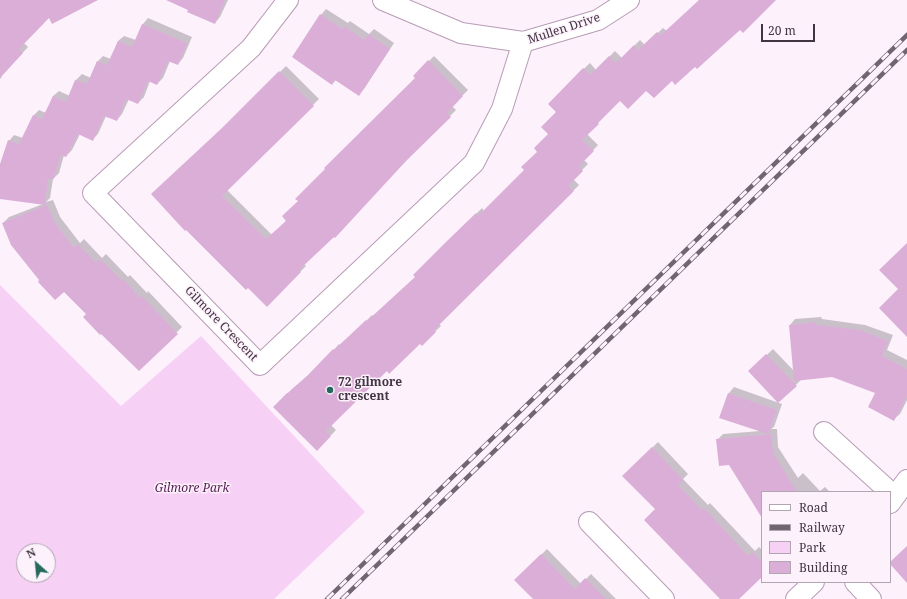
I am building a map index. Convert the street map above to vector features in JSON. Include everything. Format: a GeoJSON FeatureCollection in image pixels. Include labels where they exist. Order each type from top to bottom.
{"type":"FeatureCollection","features":[{"type":"Feature","properties":{"kind":"street","name":"Gilmore Crescent"},"geometry":{"type":"LineString","coordinates":[[288,0],[251,48],[93,193],[260,365],[474,163],[502,109],[522,42]]}},
{"type":"Feature","properties":{"kind":"street","name":"Mullen Drive"},"geometry":{"type":"LineString","coordinates":[[383,0],[461,33],[522,42],[598,20],[629,0]]}},
{"type":"Feature","properties":{"kind":"street"},"geometry":{"type":"LineString","coordinates":[[824,432],[886,491]]}},
{"type":"Feature","properties":{"kind":"street"},"geometry":{"type":"LineString","coordinates":[[891,496],[907,480]]}},
{"type":"Feature","properties":{"kind":"street"},"geometry":{"type":"LineString","coordinates":[[588,522],[664,599]]}},
{"type":"Feature","properties":{"kind":"street"},"geometry":{"type":"LineString","coordinates":[[796,599],[813,583]]}},
{"type":"Feature","properties":{"kind":"street"},"geometry":{"type":"LineString","coordinates":[[856,583],[871,599]]}},
{"type":"Feature","properties":{"kind":"green space","name":"Gilmore Park"},"geometry":{"type":"Polygon","coordinates":[[[0,285],[121,406],[201,336],[365,512],[274,599],[0,599],[0,285]]]}},
{"type":"Feature","properties":{"kind":"building"},"geometry":{"type":"Polygon","coordinates":[[[0,0],[98,0],[52,24],[49,18],[19,49],[23,53],[0,78],[0,0]]]}},
{"type":"Feature","properties":{"kind":"building"},"geometry":{"type":"Polygon","coordinates":[[[166,0],[225,0],[215,24],[187,12],[188,10],[166,0]]]}},
{"type":"Feature","properties":{"kind":"building"},"geometry":{"type":"Polygon","coordinates":[[[699,0],[776,0],[743,33],[740,30],[697,69],[695,67],[675,85],[672,81],[654,98],[646,91],[628,109],[620,101],[582,140],[594,151],[579,166],[583,171],[568,186],[574,191],[434,330],[436,332],[422,346],[420,344],[389,374],[387,371],[326,431],[331,436],[317,451],[273,407],[308,375],[333,349],[334,350],[415,277],[413,275],[447,241],[476,213],[478,216],[524,170],[521,167],[537,152],[534,148],[548,134],[541,127],[556,112],[548,104],[583,68],[590,75],[609,56],[616,63],[634,45],[638,50],[657,32],[660,36],[699,0]]]}},
{"type":"Feature","properties":{"kind":"building"},"geometry":{"type":"Polygon","coordinates":[[[320,14],[342,29],[344,26],[364,40],[368,34],[390,49],[359,96],[335,80],[332,85],[292,57],[320,14]]]}},
{"type":"Feature","properties":{"kind":"building"},"geometry":{"type":"Polygon","coordinates":[[[142,24],[187,43],[178,65],[168,61],[157,85],[148,81],[138,104],[126,99],[117,121],[104,116],[93,141],[78,134],[66,157],[61,155],[53,180],[48,178],[45,205],[0,199],[0,164],[8,140],[19,144],[33,115],[42,119],[53,96],[66,102],[75,80],[87,84],[97,61],[107,65],[118,41],[132,47],[142,24]]]}},
{"type":"Feature","properties":{"kind":"building"},"geometry":{"type":"Polygon","coordinates":[[[428,60],[463,96],[447,113],[451,117],[406,161],[335,238],[334,237],[299,270],[301,272],[267,307],[248,288],[246,290],[186,230],[185,231],[151,194],[222,128],[279,71],[314,106],[222,196],[266,239],[286,221],[282,216],[298,201],[295,199],[325,169],[324,168],[415,78],[413,76],[428,60]]]}},
{"type":"Feature","properties":{"kind":"building"},"geometry":{"type":"Polygon","coordinates":[[[47,205],[55,223],[74,248],[78,244],[96,263],[100,259],[122,281],[124,280],[140,298],[142,296],[178,334],[139,371],[101,334],[100,335],[83,317],[86,314],[64,292],[55,300],[38,282],[39,280],[11,245],[2,223],[47,205]]]}},
{"type":"Feature","properties":{"kind":"building"},"geometry":{"type":"Polygon","coordinates":[[[907,243],[907,337],[879,308],[898,289],[879,270],[907,243]]]}},
{"type":"Feature","properties":{"kind":"building"},"geometry":{"type":"Polygon","coordinates":[[[816,322],[816,325],[860,330],[888,341],[882,356],[907,369],[907,396],[894,421],[868,407],[875,393],[832,377],[794,381],[789,325],[816,322]]]}},
{"type":"Feature","properties":{"kind":"building"},"geometry":{"type":"Polygon","coordinates":[[[766,354],[797,386],[778,403],[748,371],[766,354]]]}},
{"type":"Feature","properties":{"kind":"building"},"geometry":{"type":"Polygon","coordinates":[[[728,393],[777,410],[768,434],[719,418],[728,393]]]}},
{"type":"Feature","properties":{"kind":"building"},"geometry":{"type":"Polygon","coordinates":[[[771,434],[773,453],[796,491],[761,491],[761,516],[729,465],[719,466],[716,439],[771,434]]]}},
{"type":"Feature","properties":{"kind":"building"},"geometry":{"type":"Polygon","coordinates":[[[652,447],[683,480],[678,485],[702,510],[704,508],[748,556],[753,552],[761,561],[761,578],[739,599],[720,599],[644,520],[655,509],[622,476],[652,447]]]}},
{"type":"Feature","properties":{"kind":"building"},"geometry":{"type":"Polygon","coordinates":[[[907,546],[907,583],[891,565],[891,561],[907,546]]]}},
{"type":"Feature","properties":{"kind":"building"},"geometry":{"type":"Polygon","coordinates":[[[541,554],[575,589],[585,578],[606,599],[533,599],[514,580],[541,554]]]}},
{"type":"Feature","properties":{"kind":"railway"},"geometry":{"type":"LineString","coordinates":[[327,599],[907,35]]}},
{"type":"Feature","properties":{"kind":"railway"},"geometry":{"type":"LineString","coordinates":[[342,599],[907,50]]}},
{"type":"Feature","properties":{"kind":"place","name":"72 gilmore crescent"},"geometry":{"type":"Point","coordinates":[330,390]}}]}
